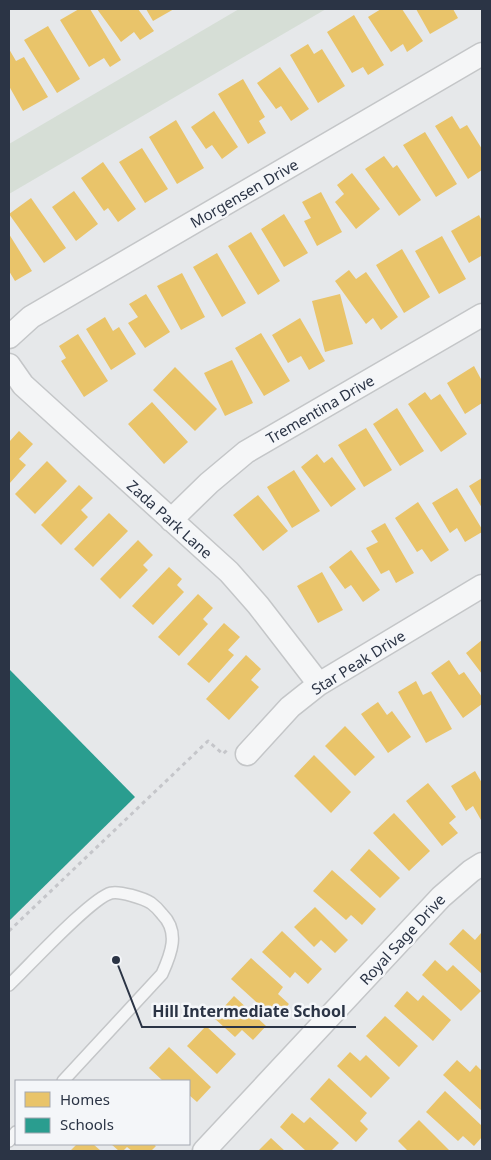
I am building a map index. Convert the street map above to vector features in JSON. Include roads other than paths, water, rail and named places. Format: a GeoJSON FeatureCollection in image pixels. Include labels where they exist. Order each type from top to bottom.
{"type":"FeatureCollection","features":[{"type":"Feature","properties":{"kind":"street","name":"Morgensen Drive"},"geometry":{"type":"LineString","coordinates":[[9,337],[31,317],[482,54]]}},
{"type":"Feature","properties":{"kind":"street","name":"Trementina Drive"},"geometry":{"type":"LineString","coordinates":[[171,520],[246,452],[482,314]]}},
{"type":"Feature","properties":{"kind":"street","name":"Zada Park Lane"},"geometry":{"type":"LineString","coordinates":[[9,365],[23,385],[229,572],[258,605],[319,684]]}},
{"type":"Feature","properties":{"kind":"street","name":"Star Peak Drive"},"geometry":{"type":"LineString","coordinates":[[247,754],[290,707],[319,684],[482,586]]}},
{"type":"Feature","properties":{"kind":"street","name":"Royal Sage Drive"},"geometry":{"type":"LineString","coordinates":[[204,1151],[441,897],[482,864]]}},
{"type":"Feature","properties":{"kind":"lane"},"geometry":{"type":"LineString","coordinates":[[9,986],[77,918],[98,900],[111,893],[133,896],[152,903],[165,917],[172,930],[173,944],[162,974],[64,1080]]}},
{"type":"Feature","properties":{"kind":"place","name":"Hill Intermediate School"},"geometry":{"type":"Point","coordinates":[116,960]}}]}
